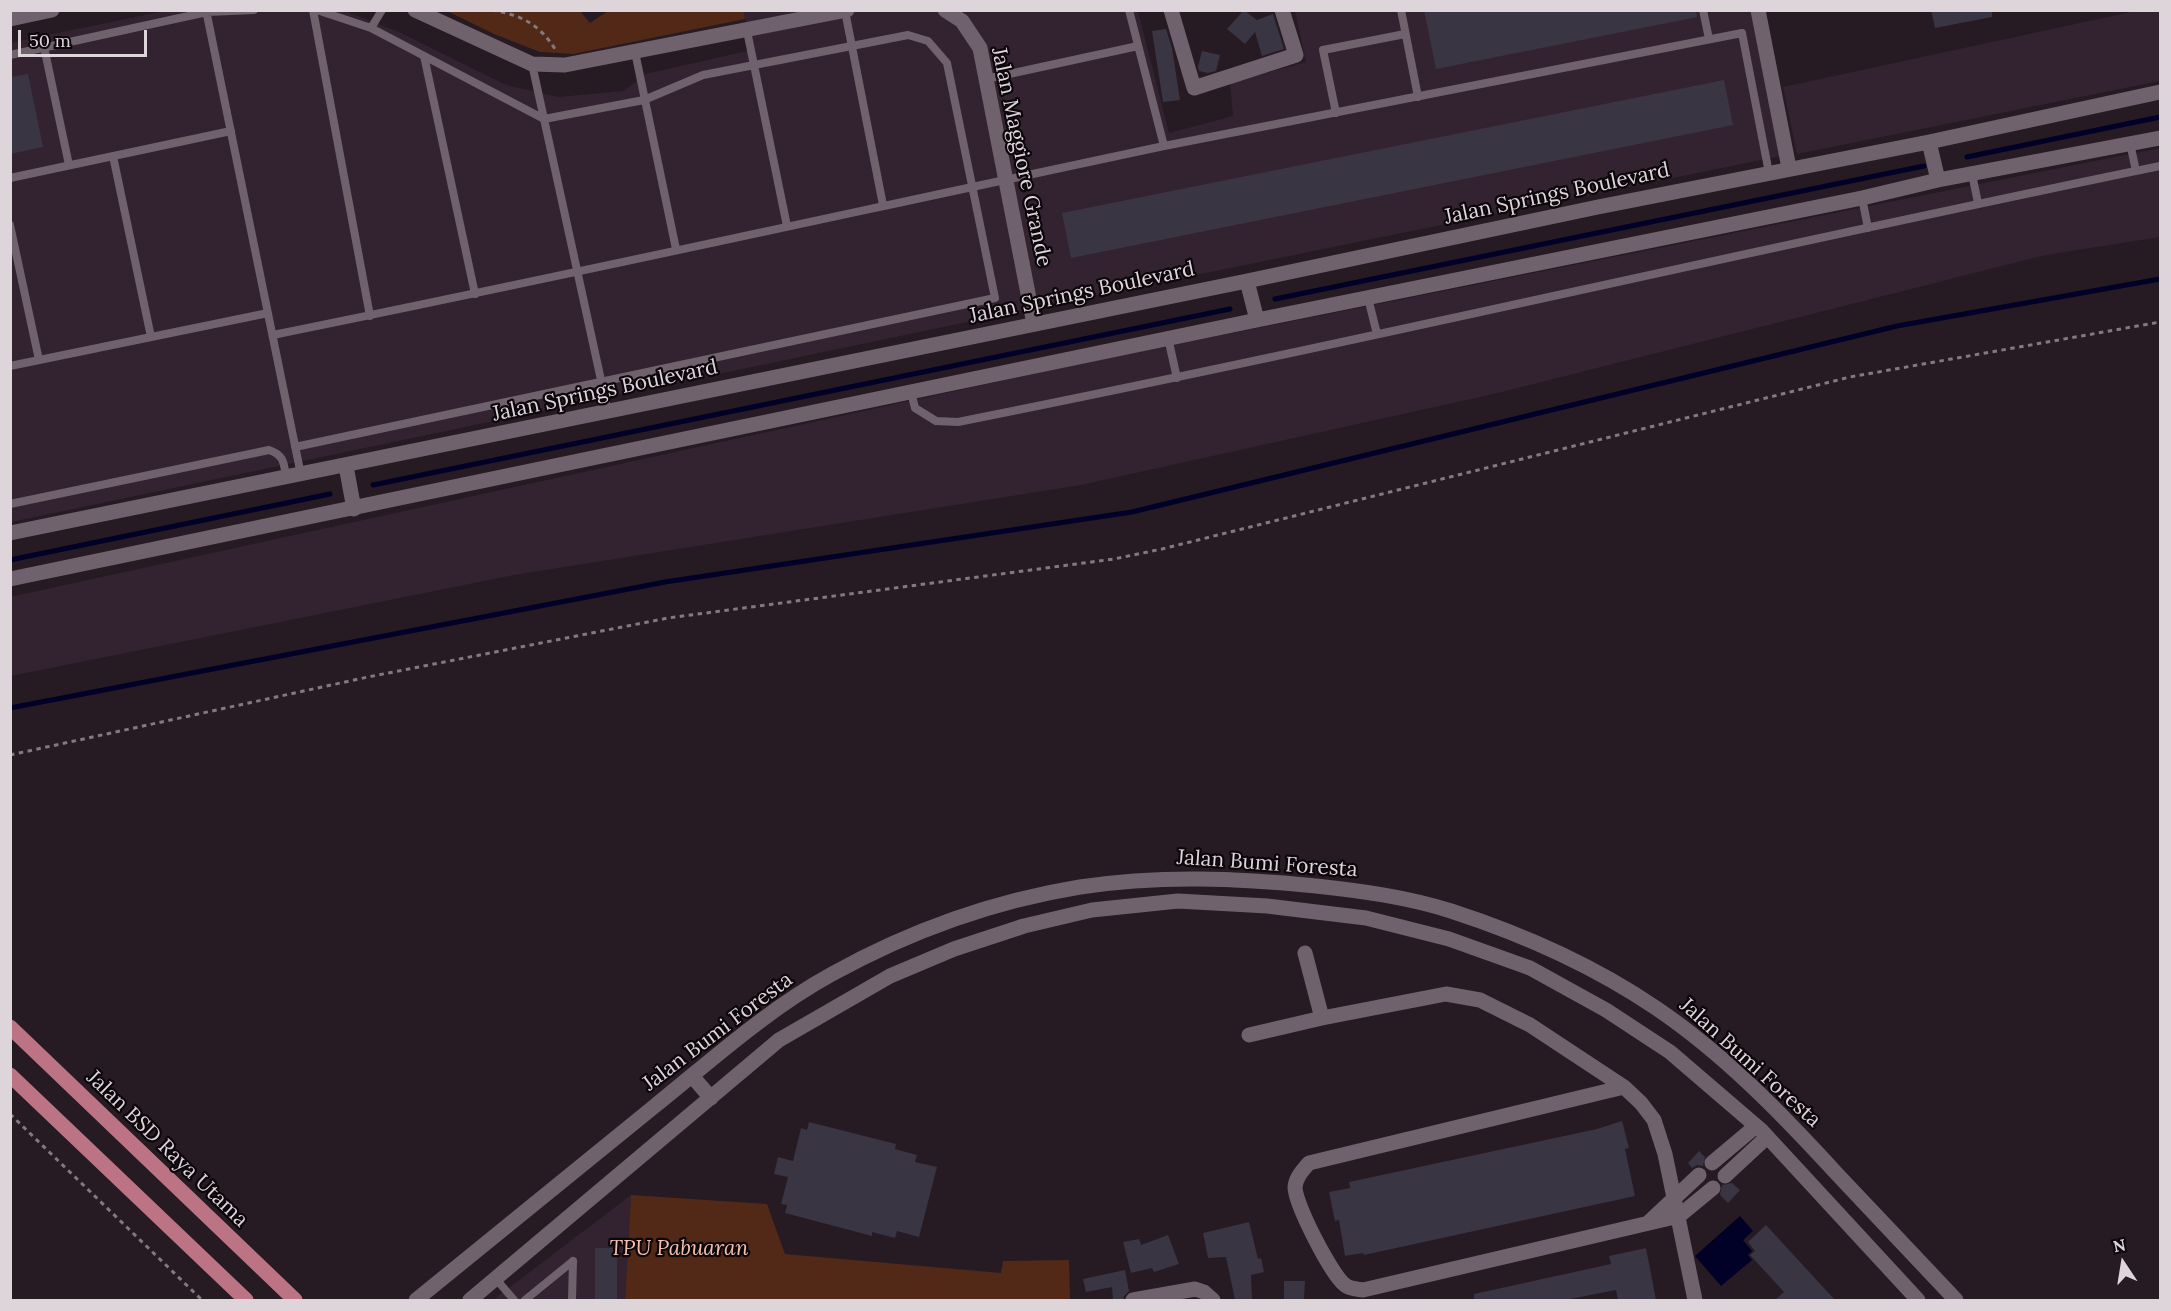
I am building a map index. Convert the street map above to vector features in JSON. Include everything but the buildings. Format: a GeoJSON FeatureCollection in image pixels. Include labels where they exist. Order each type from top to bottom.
{"type":"FeatureCollection","features":[{"type":"Feature","properties":{"kind":"main road"},"geometry":{"type":"LineString","coordinates":[[10,19],[52,10]]}},
{"type":"Feature","properties":{"kind":"main road"},"geometry":{"type":"LineString","coordinates":[[415,10],[532,63],[565,65],[846,11]]}},
{"type":"Feature","properties":{"kind":"main road"},"geometry":{"type":"LineString","coordinates":[[1171,10],[1194,88],[1296,55],[1282,10]]}},
{"type":"Feature","properties":{"kind":"main road"},"geometry":{"type":"LineString","coordinates":[[1758,10],[1789,168]]}},
{"type":"Feature","properties":{"kind":"main road","name":"Jalan Maggiore Grande"},"geometry":{"type":"LineString","coordinates":[[947,11],[962,21],[980,48],[1034,324]]}},
{"type":"Feature","properties":{"kind":"main road","name":"Jalan Springs Boulevard"},"geometry":{"type":"LineString","coordinates":[[10,533],[346,466],[1789,168],[1929,142],[2160,92]]}},
{"type":"Feature","properties":{"kind":"main road"},"geometry":{"type":"LineString","coordinates":[[10,579],[1168,338],[1862,198],[1938,180],[2160,138]]}},
{"type":"Feature","properties":{"kind":"main road"},"geometry":{"type":"LineString","coordinates":[[1929,142],[1938,180]]}},
{"type":"Feature","properties":{"kind":"main road"},"geometry":{"type":"LineString","coordinates":[[1247,281],[1257,320]]}},
{"type":"Feature","properties":{"kind":"main road"},"geometry":{"type":"LineString","coordinates":[[346,466],[354,509]]}},
{"type":"Feature","properties":{"kind":"main road","name":"Jalan Bumi Foresta"},"geometry":{"type":"LineString","coordinates":[[416,1300],[764,1018],[828,976],[927,929],[1019,901],[1078,888],[1166,878],[1255,880],[1372,892],[1449,910],[1538,944],[1612,981],[1696,1037],[1780,1113],[1956,1300]]}},
{"type":"Feature","properties":{"kind":"main road","name":"Jalan Bumi Foresta"},"geometry":{"type":"LineString","coordinates":[[470,1300],[779,1040],[890,976],[954,949],[1024,926],[1092,910],[1178,901],[1267,906],[1366,918],[1449,939],[1530,968],[1605,1010],[1670,1052],[1762,1131],[1918,1300]]}},
{"type":"Feature","properties":{"kind":"main road"},"geometry":{"type":"LineString","coordinates":[[1305,953],[1322,1018]]}},
{"type":"Feature","properties":{"kind":"main road"},"geometry":{"type":"LineString","coordinates":[[1249,1035],[1446,994],[1480,1000],[1530,1025],[1624,1087],[1641,1103],[1654,1120],[1665,1154],[1695,1300]]}},
{"type":"Feature","properties":{"kind":"main road","name":"Jalan BSD Raya Utama"},"geometry":{"type":"LineString","coordinates":[[10,1027],[295,1300]]}},
{"type":"Feature","properties":{"kind":"main road"},"geometry":{"type":"LineString","coordinates":[[10,1075],[246,1300]]}},
{"type":"Feature","properties":{"kind":"main road"},"geometry":{"type":"LineString","coordinates":[[692,1076],[711,1098]]}},
{"type":"Feature","properties":{"kind":"main road"},"geometry":{"type":"LineString","coordinates":[[1624,1087],[1309,1163],[1295,1186],[1298,1202],[1332,1271],[1346,1286],[1363,1290],[1679,1216],[1713,1188]]}},
{"type":"Feature","properties":{"kind":"main road"},"geometry":{"type":"LineString","coordinates":[[1725,1176],[1780,1113]]}},
{"type":"Feature","properties":{"kind":"main road"},"geometry":{"type":"LineString","coordinates":[[1712,1163],[1762,1131]]}},
{"type":"Feature","properties":{"kind":"main road"},"geometry":{"type":"LineString","coordinates":[[1649,1222],[1699,1175]]}},
{"type":"Feature","properties":{"kind":"main road"},"geometry":{"type":"LineString","coordinates":[[1133,1300],[1195,1289],[1204,1292],[1214,1300]]}},
{"type":"Feature","properties":{"kind":"lane"},"geometry":{"type":"LineString","coordinates":[[10,55],[207,11],[254,10]]}},
{"type":"Feature","properties":{"kind":"lane"},"geometry":{"type":"LineString","coordinates":[[295,447],[994,298],[947,63],[928,41],[908,35],[703,75],[644,100],[544,119],[371,28],[315,10],[370,316]]}},
{"type":"Feature","properties":{"kind":"lane"},"geometry":{"type":"LineString","coordinates":[[371,28],[381,10]]}},
{"type":"Feature","properties":{"kind":"lane"},"geometry":{"type":"LineString","coordinates":[[1130,10],[1164,146]]}},
{"type":"Feature","properties":{"kind":"lane"},"geometry":{"type":"LineString","coordinates":[[1401,10],[1418,97]]}},
{"type":"Feature","properties":{"kind":"lane"},"geometry":{"type":"LineString","coordinates":[[1703,10],[1709,39]]}},
{"type":"Feature","properties":{"kind":"lane"},"geometry":{"type":"LineString","coordinates":[[207,11],[295,447],[293,476]]}},
{"type":"Feature","properties":{"kind":"lane"},"geometry":{"type":"LineString","coordinates":[[846,11],[883,205]]}},
{"type":"Feature","properties":{"kind":"lane"},"geometry":{"type":"LineString","coordinates":[[747,31],[786,226]]}},
{"type":"Feature","properties":{"kind":"lane"},"geometry":{"type":"LineString","coordinates":[[1336,113],[1323,50],[1405,33]]}},
{"type":"Feature","properties":{"kind":"lane"},"geometry":{"type":"LineString","coordinates":[[273,335],[578,273],[676,249],[1164,146],[1742,33],[1769,173]]}},
{"type":"Feature","properties":{"kind":"lane"},"geometry":{"type":"LineString","coordinates":[[986,79],[1138,46]]}},
{"type":"Feature","properties":{"kind":"lane"},"geometry":{"type":"LineString","coordinates":[[44,47],[69,165]]}},
{"type":"Feature","properties":{"kind":"lane"},"geometry":{"type":"LineString","coordinates":[[635,52],[676,249]]}},
{"type":"Feature","properties":{"kind":"lane"},"geometry":{"type":"LineString","coordinates":[[424,56],[475,294]]}},
{"type":"Feature","properties":{"kind":"lane"},"geometry":{"type":"LineString","coordinates":[[532,63],[608,412]]}},
{"type":"Feature","properties":{"kind":"lane"},"geometry":{"type":"LineString","coordinates":[[10,178],[231,131]]}},
{"type":"Feature","properties":{"kind":"lane"},"geometry":{"type":"LineString","coordinates":[[2130,143],[2136,171]]}},
{"type":"Feature","properties":{"kind":"lane"},"geometry":{"type":"LineString","coordinates":[[113,156],[151,337]]}},
{"type":"Feature","properties":{"kind":"lane"},"geometry":{"type":"LineString","coordinates":[[911,392],[915,408],[936,421],[958,422],[1177,378],[1978,203],[2160,166]]}},
{"type":"Feature","properties":{"kind":"lane"},"geometry":{"type":"LineString","coordinates":[[1972,174],[1978,203]]}},
{"type":"Feature","properties":{"kind":"lane"},"geometry":{"type":"LineString","coordinates":[[1862,198],[1868,228]]}},
{"type":"Feature","properties":{"kind":"lane"},"geometry":{"type":"LineString","coordinates":[[10,225],[39,360]]}},
{"type":"Feature","properties":{"kind":"lane"},"geometry":{"type":"LineString","coordinates":[[1368,298],[1377,334]]}},
{"type":"Feature","properties":{"kind":"lane"},"geometry":{"type":"LineString","coordinates":[[10,366],[268,313]]}},
{"type":"Feature","properties":{"kind":"lane"},"geometry":{"type":"LineString","coordinates":[[1168,338],[1177,378]]}},
{"type":"Feature","properties":{"kind":"lane"},"geometry":{"type":"LineString","coordinates":[[10,504],[268,450],[282,457],[293,476]]}},
{"type":"Feature","properties":{"kind":"lane"},"geometry":{"type":"LineString","coordinates":[[525,1300],[573,1261],[572,1300]]}},
{"type":"Feature","properties":{"kind":"lane"},"geometry":{"type":"LineString","coordinates":[[496,1279],[514,1300]]}},
{"type":"Feature","properties":{"kind":"path"},"geometry":{"type":"LineString","coordinates":[[492,10],[516,15],[533,24],[552,44],[565,65]]}},
{"type":"Feature","properties":{"kind":"path"},"geometry":{"type":"LineString","coordinates":[[10,755],[368,676],[668,618],[1133,555],[1850,377],[2160,322]]}},
{"type":"Feature","properties":{"kind":"path"},"geometry":{"type":"LineString","coordinates":[[10,1114],[202,1300]]}},
{"type":"Feature","properties":{"kind":"shaded area"},"geometry":{"type":"Polygon","coordinates":[[[2140,10],[2160,11],[2160,81],[1797,154],[1783,87],[2140,10]]]}},
{"type":"Feature","properties":{"kind":"shaded area"},"geometry":{"type":"Polygon","coordinates":[[[164,11],[345,11],[399,32],[506,85],[558,97],[624,91],[646,74],[751,50],[744,11],[1138,11],[1169,133],[1233,116],[1230,83],[1306,62],[1295,11],[1753,11],[1781,156],[1058,303],[11,522],[10,43],[164,11]]]}},
{"type":"Feature","properties":{"kind":"shaded area"},"geometry":{"type":"Polygon","coordinates":[[[2160,148],[2160,237],[2046,255],[1498,393],[1081,485],[514,575],[11,676],[10,597],[1093,361],[2160,148]]]}},
{"type":"Feature","properties":{"kind":"shaded area"},"geometry":{"type":"Polygon","coordinates":[[[631,1195],[625,1300],[493,1300],[631,1195]]]}},
{"type":"Feature","properties":{"kind":"green space"},"geometry":{"type":"Polygon","coordinates":[[[447,11],[580,11],[590,23],[608,11],[744,11],[745,19],[573,54],[540,52],[494,34],[447,11]]]}},
{"type":"Feature","properties":{"kind":"green space","name":"TPU Pabuaran"},"geometry":{"type":"Polygon","coordinates":[[[631,1195],[767,1204],[785,1254],[1001,1273],[1003,1261],[1069,1260],[1070,1300],[625,1300],[631,1195]]]}},
{"type":"Feature","properties":{"kind":"water"},"geometry":{"type":"Polygon","coordinates":[[[1740,1216],[1753,1231],[1743,1240],[1752,1251],[1748,1255],[1752,1260],[1721,1286],[1695,1256],[1740,1216]]]}},
{"type":"Feature","properties":{"kind":"waterway"},"geometry":{"type":"LineString","coordinates":[[1967,157],[2160,117]]}},
{"type":"Feature","properties":{"kind":"waterway"},"geometry":{"type":"LineString","coordinates":[[1275,299],[1924,166]]}},
{"type":"Feature","properties":{"kind":"waterway"},"geometry":{"type":"LineString","coordinates":[[10,708],[665,582],[1132,512],[1897,326],[2160,279]]}},
{"type":"Feature","properties":{"kind":"waterway"},"geometry":{"type":"LineString","coordinates":[[373,485],[1230,309]]}},
{"type":"Feature","properties":{"kind":"waterway"},"geometry":{"type":"LineString","coordinates":[[10,560],[330,494]]}}]}
